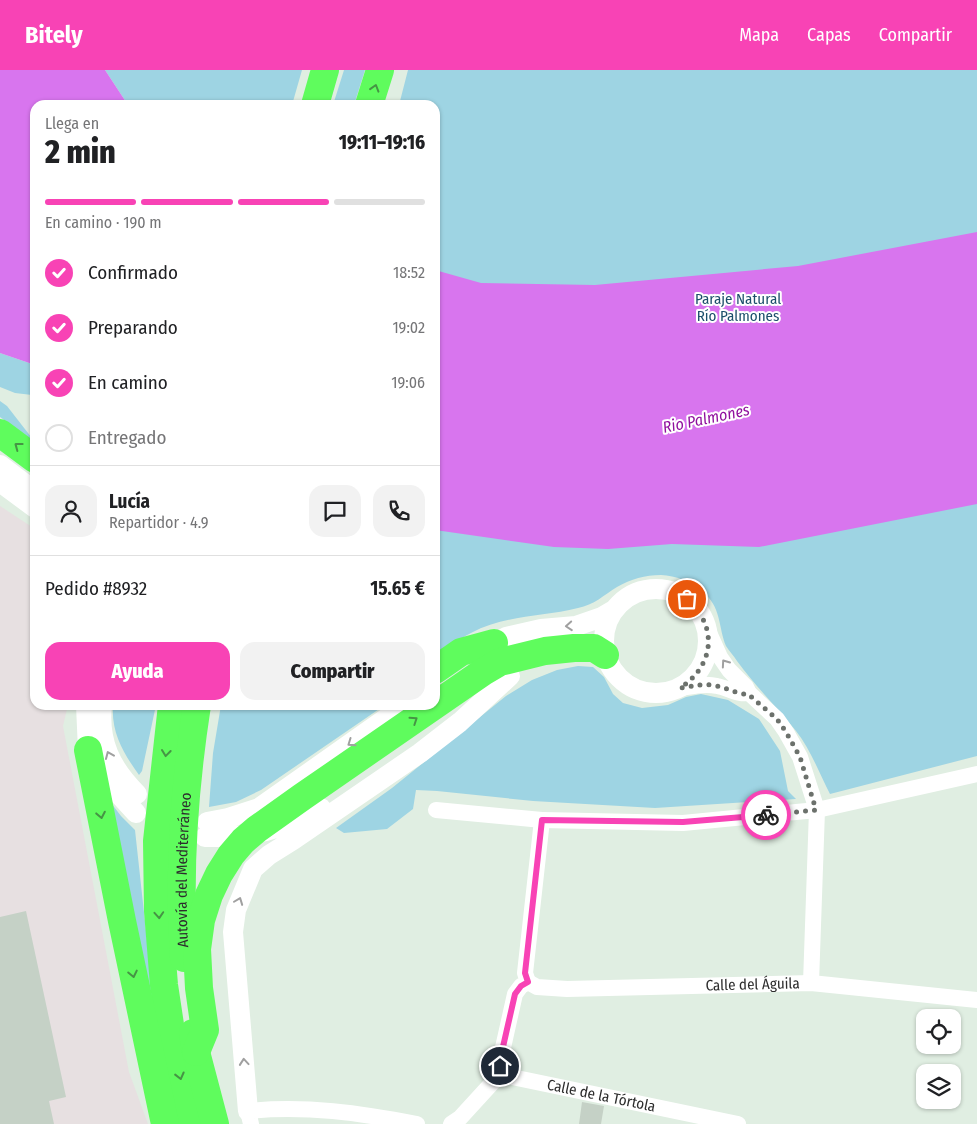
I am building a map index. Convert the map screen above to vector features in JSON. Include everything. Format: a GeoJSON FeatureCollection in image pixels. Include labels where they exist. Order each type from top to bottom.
{"type":"FeatureCollection","features":[{"type":"Feature","properties":{"kind":"highway"},"geometry":{"type":"LineString","coordinates":[[316,100],[325,70]]}},
{"type":"Feature","properties":{"kind":"highway"},"geometry":{"type":"LineString","coordinates":[[371,100],[380,70]]}},
{"type":"Feature","properties":{"kind":"highway"},"geometry":{"type":"LineString","coordinates":[[0,433],[30,455]]}},
{"type":"Feature","properties":{"kind":"highway"},"geometry":{"type":"LineString","coordinates":[[440,667],[461,652],[494,643]]}},
{"type":"Feature","properties":{"kind":"highway"},"geometry":{"type":"LineString","coordinates":[[440,702],[500,662],[545,651],[574,648],[594,648],[607,660]]}},
{"type":"Feature","properties":{"kind":"highway","name":"Autovía del Mediterráneo"},"geometry":{"type":"LineString","coordinates":[[171,710],[157,841],[158,911],[164,985],[174,1049],[192,1124]]}},
{"type":"Feature","properties":{"kind":"highway","name":"Autovía del Mediterráneo"},"geometry":{"type":"LineString","coordinates":[[196,710],[186,790],[182,921],[185,970],[196,1052],[216,1124]]}},
{"type":"Feature","properties":{"kind":"highway"},"geometry":{"type":"LineString","coordinates":[[196,1052],[205,1030],[199,988],[197,949],[201,920],[209,895],[231,855],[243,841],[302,797],[428,710]]}},
{"type":"Feature","properties":{"kind":"highway"},"geometry":{"type":"LineString","coordinates":[[88,750],[165,1124]]}},
{"type":"Feature","properties":{"kind":"street"},"geometry":{"type":"LineString","coordinates":[[0,465],[30,487]]}},
{"type":"Feature","properties":{"kind":"street"},"geometry":{"type":"LineString","coordinates":[[0,482],[30,504]]}},
{"type":"Feature","properties":{"kind":"street"},"geometry":{"type":"LineString","coordinates":[[440,681],[494,643],[541,629],[583,624],[614,610],[632,594],[654,588],[666,589],[677,593],[696,607],[703,617],[720,657],[729,670],[746,687],[748,694],[777,719],[800,757],[816,810],[812,983]]}},
{"type":"Feature","properties":{"kind":"street"},"geometry":{"type":"LineString","coordinates":[[614,610],[604,631],[603,643],[607,660],[625,683],[635,689],[658,694],[704,684],[723,687],[742,695],[748,694]]}},
{"type":"Feature","properties":{"kind":"street"},"geometry":{"type":"LineString","coordinates":[[680,688],[690,681],[704,662],[708,651],[709,639],[707,628]]}},
{"type":"Feature","properties":{"kind":"street"},"geometry":{"type":"LineString","coordinates":[[398,710],[259,808],[228,818],[206,829],[223,838],[258,834],[278,829],[326,805],[510,676],[552,660],[576,657],[607,660]]}},
{"type":"Feature","properties":{"kind":"street"},"geometry":{"type":"LineString","coordinates":[[417,1124],[364,1114],[280,1108],[250,1117],[233,932],[236,910],[253,869],[269,855],[420,753],[460,722],[510,676]]}},
{"type":"Feature","properties":{"kind":"street"},"geometry":{"type":"LineString","coordinates":[[86,710],[88,750],[104,778],[137,803],[110,759],[105,746],[101,722],[102,710]]}},
{"type":"Feature","properties":{"kind":"street"},"geometry":{"type":"LineString","coordinates":[[436,810],[542,820],[683,822],[816,810],[977,774]]}},
{"type":"Feature","properties":{"kind":"street"},"geometry":{"type":"LineString","coordinates":[[451,1124],[460,1118],[503,1071],[500,1060],[515,994],[521,986],[528,982],[525,973],[542,820]]}},
{"type":"Feature","properties":{"kind":"street","name":"Calle del Águila"},"geometry":{"type":"LineString","coordinates":[[528,982],[537,987],[567,989],[812,983],[976,1004]]}},
{"type":"Feature","properties":{"kind":"street","name":"Calle de la Tórtola"},"geometry":{"type":"LineString","coordinates":[[503,1071],[512,1076],[738,1124]]}},
{"type":"Feature","properties":{"kind":"shaded area"},"geometry":{"type":"Polygon","coordinates":[[[0,506],[30,526],[30,710],[67,710],[63,726],[129,1072],[148,1124],[0,1124],[0,506]]]}},
{"type":"Feature","properties":{"kind":"green space"},"geometry":{"type":"Polygon","coordinates":[[[105,70],[302,70],[293,100],[125,100],[105,70]]]}},
{"type":"Feature","properties":{"kind":"green space"},"geometry":{"type":"Polygon","coordinates":[[[344,70],[365,70],[356,100],[335,100],[344,70]]]}},
{"type":"Feature","properties":{"kind":"green space","name":"Paraje Natural Río Palmones"},"geometry":{"type":"Polygon","coordinates":[[[408,70],[977,70],[977,756],[830,794],[801,738],[726,646],[719,617],[708,597],[693,584],[672,577],[655,575],[638,578],[622,584],[584,607],[510,620],[484,627],[461,638],[440,656],[440,100],[400,100],[408,70]]]}},
{"type":"Feature","properties":{"kind":"green space"},"geometry":{"type":"Polygon","coordinates":[[[0,353],[30,363],[30,395],[15,393],[0,387],[0,353]]]}},
{"type":"Feature","properties":{"kind":"green space"},"geometry":{"type":"Polygon","coordinates":[[[0,401],[7,406],[30,436],[30,438],[0,417],[0,401]]]}},
{"type":"Feature","properties":{"kind":"green space"},"geometry":{"type":"Polygon","coordinates":[[[578,666],[593,667],[604,677],[613,694],[623,703],[642,708],[668,705],[686,697],[701,694],[728,700],[759,719],[780,751],[788,791],[796,799],[655,808],[533,801],[416,790],[413,809],[387,829],[344,833],[336,828],[392,788],[506,696],[532,680],[557,670],[578,666]]]}},
{"type":"Feature","properties":{"kind":"green space"},"geometry":{"type":"Polygon","coordinates":[[[113,710],[155,710],[142,771],[139,775],[128,759],[116,734],[113,710]]]}},
{"type":"Feature","properties":{"kind":"green space"},"geometry":{"type":"Polygon","coordinates":[[[220,710],[378,710],[261,790],[236,802],[209,807],[213,753],[220,710]]]}},
{"type":"Feature","properties":{"kind":"green space"},"geometry":{"type":"Polygon","coordinates":[[[108,799],[135,830],[155,1013],[108,799]]]}},
{"type":"Feature","properties":{"kind":"water"},"geometry":{"type":"Polygon","coordinates":[[[0,70],[105,70],[125,100],[30,100],[30,363],[0,353],[0,70]]]}},
{"type":"Feature","properties":{"kind":"water","name":"Rio Palmones"},"geometry":{"type":"Polygon","coordinates":[[[977,232],[977,504],[759,547],[672,544],[608,549],[554,547],[440,531],[440,271],[481,283],[595,285],[798,266],[977,232]]]}},
{"type":"Feature","properties":{"kind":"building"},"geometry":{"type":"Polygon","coordinates":[[[26,911],[66,1097],[49,1101],[54,1124],[0,1124],[0,917],[26,911]]]}},
{"type":"Feature","properties":{"kind":"building"},"geometry":{"type":"Polygon","coordinates":[[[582,1102],[604,1106],[601,1124],[579,1124],[582,1102]]]}},
{"type":"Feature","properties":{"kind":"way so far"},"geometry":{"type":"LineString","coordinates":[[687,599],[703,617],[709,639],[708,651],[704,662],[690,681],[680,688],[704,684],[716,685],[742,695],[748,694],[777,719],[800,757],[816,810],[766,815]]}},
{"type":"Feature","properties":{"kind":"route"},"geometry":{"type":"LineString","coordinates":[[500,1066],[515,994],[521,986],[528,982],[525,973],[542,820],[683,822],[766,815]]}}]}
